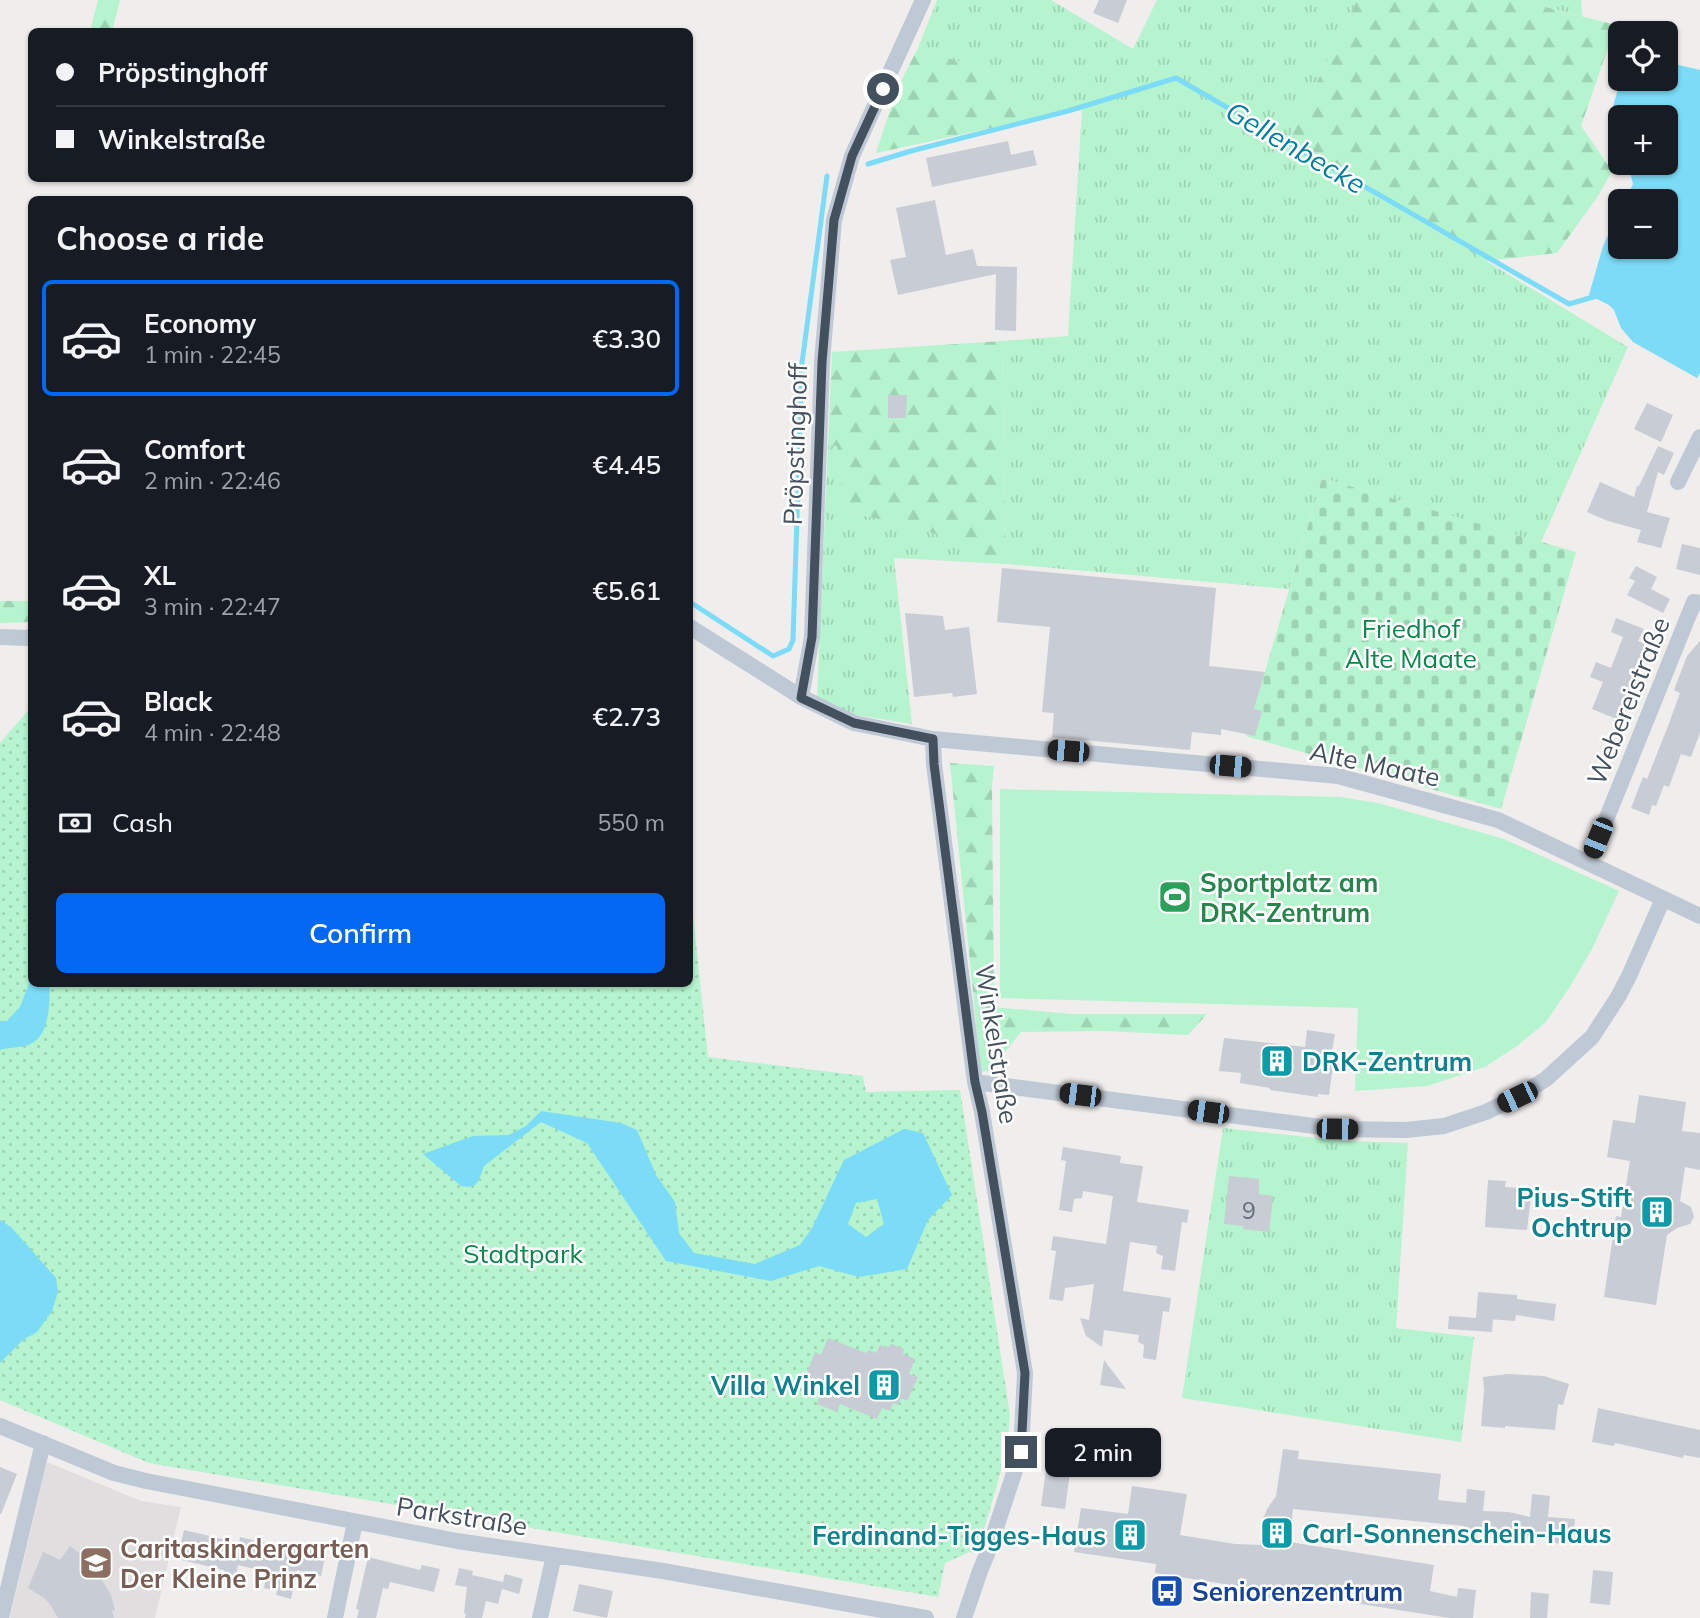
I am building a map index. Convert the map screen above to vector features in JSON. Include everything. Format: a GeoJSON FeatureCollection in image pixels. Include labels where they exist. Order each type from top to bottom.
{"type":"FeatureCollection","features":[{"type":"Feature","properties":{"kind":"street","name":"Pröpstinghoff"},"geometry":{"type":"LineString","coordinates":[[801,698],[812,637],[822,362],[834,220],[852,156],[923,0]]}},
{"type":"Feature","properties":{"kind":"street"},"geometry":{"type":"LineString","coordinates":[[1678,482],[1700,437]]}},
{"type":"Feature","properties":{"kind":"street","name":"Webereistraße"},"geometry":{"type":"LineString","coordinates":[[1589,862],[1694,602],[1700,603]]}},
{"type":"Feature","properties":{"kind":"street"},"geometry":{"type":"LineString","coordinates":[[693,628],[801,698],[854,723],[933,739]]}},
{"type":"Feature","properties":{"kind":"street"},"geometry":{"type":"LineString","coordinates":[[0,637],[28,638]]}},
{"type":"Feature","properties":{"kind":"street","name":"Alte Maate"},"geometry":{"type":"LineString","coordinates":[[933,739],[1338,776],[1499,820],[1700,916]]}},
{"type":"Feature","properties":{"kind":"street","name":"Winkelstraße"},"geometry":{"type":"LineString","coordinates":[[933,739],[975,1082],[1025,1373],[1021,1452],[964,1618]]}},
{"type":"Feature","properties":{"kind":"street"},"geometry":{"type":"LineString","coordinates":[[975,1082],[1337,1129],[1406,1130],[1444,1126],[1486,1112],[1517,1097],[1546,1079],[1592,1037],[1623,986],[1663,899]]}},
{"type":"Feature","properties":{"kind":"street","name":"Parkstraße"},"geometry":{"type":"LineString","coordinates":[[0,1426],[114,1472],[145,1481],[457,1541],[663,1570],[926,1618]]}},
{"type":"Feature","properties":{"kind":"street"},"geometry":{"type":"LineString","coordinates":[[1,1618],[43,1443]]}},
{"type":"Feature","properties":{"kind":"street"},"geometry":{"type":"LineString","coordinates":[[335,1618],[355,1522]]}},
{"type":"Feature","properties":{"kind":"street"},"geometry":{"type":"LineString","coordinates":[[540,1618],[554,1555]]}},
{"type":"Feature","properties":{"kind":"shaded area","name":"Caritaskindergarten Der Kleine Prinz"},"geometry":{"type":"Polygon","coordinates":[[[47,1462],[141,1501],[181,1507],[155,1618],[10,1618],[47,1462]]]}},
{"type":"Feature","properties":{"kind":"green space"},"geometry":{"type":"Polygon","coordinates":[[[98,0],[120,0],[113,28],[91,28],[98,0]]]}},
{"type":"Feature","properties":{"kind":"green space"},"geometry":{"type":"Polygon","coordinates":[[[937,0],[1051,0],[1133,49],[1157,0],[1357,0],[1288,141],[1628,347],[1541,542],[1322,478],[1289,589],[1007,564],[894,558],[912,724],[850,714],[817,697],[828,445],[837,445],[844,511],[925,530],[1006,563],[1002,341],[1068,336],[1082,109],[1029,120],[994,73],[918,48],[937,0]]]}},
{"type":"Feature","properties":{"kind":"green space"},"geometry":{"type":"Polygon","coordinates":[[[1357,0],[1518,0],[1608,23],[1608,48],[1581,126],[1608,165],[1610,175],[1557,253],[1486,261],[1288,141],[1357,0]]]}},
{"type":"Feature","properties":{"kind":"green space"},"geometry":{"type":"Polygon","coordinates":[[[1518,0],[1581,0],[1582,16],[1518,0]]]}},
{"type":"Feature","properties":{"kind":"green space"},"geometry":{"type":"Polygon","coordinates":[[[918,48],[994,73],[1029,120],[876,153],[897,89],[918,48]]]}},
{"type":"Feature","properties":{"kind":"green space"},"geometry":{"type":"Polygon","coordinates":[[[1002,341],[1006,564],[925,530],[844,511],[837,446],[828,445],[832,352],[1002,341]]]}},
{"type":"Feature","properties":{"kind":"green space","name":"Friedhof Alte Maate"},"geometry":{"type":"Polygon","coordinates":[[[1322,478],[1576,552],[1501,809],[1246,736],[1322,478]]]}},
{"type":"Feature","properties":{"kind":"green space"},"geometry":{"type":"Polygon","coordinates":[[[0,601],[28,601],[28,622],[0,623],[0,601]]]}},
{"type":"Feature","properties":{"kind":"green space","name":"Stadtpark"},"geometry":{"type":"Polygon","coordinates":[[[28,710],[28,987],[693,987],[693,915],[708,1057],[863,1076],[866,1092],[960,1090],[1010,1415],[1007,1450],[977,1554],[969,1552],[945,1563],[938,1597],[149,1463],[0,1400],[0,743],[28,710]]]}},
{"type":"Feature","properties":{"kind":"green space"},"geometry":{"type":"Polygon","coordinates":[[[950,763],[994,766],[994,1007],[1071,1014],[1207,1014],[1188,1035],[1105,1031],[1021,1032],[991,1070],[981,1072],[950,763]]]}},
{"type":"Feature","properties":{"kind":"green space"},"geometry":{"type":"Polygon","coordinates":[[[1000,789],[1340,797],[1378,803],[1504,839],[1619,891],[1593,947],[1571,985],[1546,1022],[1517,1046],[1485,1067],[1427,1086],[1355,1091],[1358,1008],[1000,998],[1000,789]]]}},
{"type":"Feature","properties":{"kind":"green space"},"geometry":{"type":"Polygon","coordinates":[[[1223,1128],[1345,1141],[1408,1143],[1396,1328],[1474,1337],[1461,1442],[1182,1398],[1223,1128]]]}},
{"type":"Feature","properties":{"kind":"water"},"geometry":{"type":"Polygon","coordinates":[[[1678,65],[1700,70],[1700,373],[1697,378],[1633,342],[1621,328],[1614,310],[1589,295],[1608,235],[1608,259],[1678,259],[1678,189],[1630,189],[1633,184],[1631,175],[1678,175],[1678,105],[1613,105],[1617,91],[1678,91],[1678,65]]]}},
{"type":"Feature","properties":{"kind":"water"},"geometry":{"type":"Polygon","coordinates":[[[28,986],[50,987],[49,1010],[41,1035],[28,1045],[0,1050],[0,1021],[7,1021],[20,1007],[28,986]]]}},
{"type":"Feature","properties":{"kind":"water"},"geometry":{"type":"Polygon","coordinates":[[[541,1111],[621,1123],[637,1130],[656,1175],[675,1202],[679,1233],[694,1253],[755,1264],[800,1245],[812,1228],[844,1160],[904,1129],[923,1133],[952,1195],[928,1220],[907,1269],[859,1277],[819,1266],[771,1281],[666,1261],[587,1143],[541,1122],[484,1166],[479,1180],[468,1187],[461,1186],[423,1154],[473,1136],[509,1135],[526,1126],[541,1111]],[[877,1199],[856,1203],[848,1224],[866,1237],[884,1224],[877,1199]]]}},
{"type":"Feature","properties":{"kind":"water"},"geometry":{"type":"Polygon","coordinates":[[[0,1220],[11,1227],[56,1278],[58,1292],[52,1311],[37,1332],[23,1340],[0,1363],[0,1220]]]}},
{"type":"Feature","properties":{"kind":"building"},"geometry":{"type":"Polygon","coordinates":[[[1099,0],[1127,0],[1118,23],[1093,13],[1099,0]]]}},
{"type":"Feature","properties":{"kind":"building"},"geometry":{"type":"Polygon","coordinates":[[[1008,141],[1011,155],[1033,150],[1037,165],[932,187],[926,158],[1008,141]]]}},
{"type":"Feature","properties":{"kind":"building"},"geometry":{"type":"Polygon","coordinates":[[[935,200],[946,255],[973,249],[977,266],[1017,267],[1016,331],[995,330],[996,274],[898,295],[890,260],[906,257],[896,208],[935,200]]]}},
{"type":"Feature","properties":{"kind":"building"},"geometry":{"type":"Polygon","coordinates":[[[888,395],[907,395],[906,418],[888,418],[888,395]]]}},
{"type":"Feature","properties":{"kind":"building"},"geometry":{"type":"Polygon","coordinates":[[[1647,403],[1673,415],[1661,442],[1634,429],[1647,403]]]}},
{"type":"Feature","properties":{"kind":"building"},"geometry":{"type":"Polygon","coordinates":[[[1658,446],[1674,453],[1664,475],[1658,472],[1647,512],[1670,518],[1661,548],[1637,542],[1641,530],[1587,512],[1600,482],[1634,497],[1658,446]]]}},
{"type":"Feature","properties":{"kind":"building"},"geometry":{"type":"Polygon","coordinates":[[[1682,544],[1700,548],[1700,575],[1676,569],[1682,544]]]}},
{"type":"Feature","properties":{"kind":"building"},"geometry":{"type":"Polygon","coordinates":[[[1636,566],[1657,577],[1651,589],[1670,599],[1663,613],[1627,595],[1635,581],[1629,578],[1636,566]]]}},
{"type":"Feature","properties":{"kind":"building"},"geometry":{"type":"Polygon","coordinates":[[[1002,568],[1216,588],[1209,666],[1265,672],[1254,709],[1262,711],[1255,736],[1221,729],[1221,735],[1192,732],[1190,750],[1052,737],[1054,713],[1042,712],[1050,627],[997,622],[1002,568]]]}},
{"type":"Feature","properties":{"kind":"building"},"geometry":{"type":"Polygon","coordinates":[[[905,613],[943,616],[945,630],[969,627],[977,694],[953,697],[952,693],[914,697],[905,613]]]}},
{"type":"Feature","properties":{"kind":"building"},"geometry":{"type":"Polygon","coordinates":[[[1616,618],[1644,629],[1638,641],[1648,645],[1619,720],[1592,709],[1603,682],[1590,677],[1596,662],[1611,668],[1623,637],[1611,632],[1616,618]]]}},
{"type":"Feature","properties":{"kind":"building"},"geometry":{"type":"Polygon","coordinates":[[[1700,641],[1700,733],[1691,757],[1681,754],[1669,787],[1664,785],[1656,806],[1652,805],[1649,815],[1631,808],[1643,777],[1647,779],[1668,726],[1680,693],[1674,690],[1687,656],[1700,641]]]}},
{"type":"Feature","properties":{"kind":"building","name":"DRK-Zentrum"},"geometry":{"type":"Polygon","coordinates":[[[1307,1030],[1335,1034],[1329,1095],[1318,1094],[1318,1097],[1270,1090],[1240,1083],[1241,1073],[1219,1071],[1224,1038],[1305,1047],[1307,1030]]]}},
{"type":"Feature","properties":{"kind":"building","name":"Pius-Stift Ochtrup"},"geometry":{"type":"Polygon","coordinates":[[[1639,1095],[1686,1102],[1682,1131],[1700,1133],[1700,1170],[1685,1167],[1680,1201],[1691,1207],[1694,1217],[1690,1224],[1667,1235],[1656,1305],[1604,1297],[1616,1216],[1621,1217],[1630,1161],[1607,1157],[1613,1120],[1635,1123],[1639,1095]]]}},
{"type":"Feature","properties":{"kind":"building"},"geometry":{"type":"Polygon","coordinates":[[[1063,1147],[1121,1156],[1120,1163],[1143,1166],[1137,1202],[1189,1210],[1187,1223],[1182,1222],[1175,1271],[1161,1269],[1163,1256],[1156,1253],[1157,1246],[1130,1242],[1123,1291],[1171,1298],[1169,1312],[1163,1311],[1156,1360],[1143,1358],[1144,1345],[1138,1342],[1139,1335],[1104,1330],[1102,1347],[1086,1336],[1080,1318],[1089,1320],[1094,1284],[1065,1288],[1063,1301],[1049,1299],[1056,1251],[1051,1250],[1053,1236],[1106,1244],[1113,1196],[1083,1191],[1082,1198],[1074,1199],[1072,1212],[1059,1210],[1066,1161],[1061,1160],[1063,1147]]]}},
{"type":"Feature","properties":{"kind":"building"},"geometry":{"type":"Polygon","coordinates":[[[1229,1176],[1259,1179],[1259,1194],[1273,1196],[1269,1232],[1224,1224],[1229,1176]]]}},
{"type":"Feature","properties":{"kind":"building"},"geometry":{"type":"Polygon","coordinates":[[[1488,1180],[1506,1181],[1505,1187],[1532,1189],[1527,1230],[1485,1227],[1488,1180]]]}},
{"type":"Feature","properties":{"kind":"building"},"geometry":{"type":"Polygon","coordinates":[[[1478,1292],[1517,1295],[1517,1299],[1556,1304],[1554,1321],[1516,1315],[1515,1321],[1476,1318],[1478,1292]]]}},
{"type":"Feature","properties":{"kind":"building"},"geometry":{"type":"Polygon","coordinates":[[[1449,1316],[1493,1319],[1492,1332],[1448,1329],[1449,1316]]]}},
{"type":"Feature","properties":{"kind":"building"},"geometry":{"type":"Polygon","coordinates":[[[828,1338],[866,1353],[868,1350],[876,1353],[880,1345],[888,1348],[891,1344],[904,1349],[903,1354],[915,1359],[909,1374],[918,1377],[907,1401],[901,1398],[898,1405],[893,1403],[890,1411],[882,1408],[877,1419],[840,1404],[837,1412],[817,1404],[823,1387],[804,1380],[815,1352],[821,1355],[828,1338]]]}},
{"type":"Feature","properties":{"kind":"building"},"geometry":{"type":"Polygon","coordinates":[[[1104,1360],[1126,1389],[1100,1385],[1104,1360]]]}},
{"type":"Feature","properties":{"kind":"building"},"geometry":{"type":"Polygon","coordinates":[[[1508,1374],[1544,1376],[1569,1384],[1563,1405],[1558,1404],[1555,1430],[1481,1426],[1483,1377],[1508,1374]]]}},
{"type":"Feature","properties":{"kind":"building"},"geometry":{"type":"Polygon","coordinates":[[[1598,1408],[1700,1430],[1700,1458],[1684,1455],[1683,1458],[1615,1443],[1614,1446],[1592,1442],[1598,1408]]]}},
{"type":"Feature","properties":{"kind":"building"},"geometry":{"type":"Polygon","coordinates":[[[1283,1449],[1299,1451],[1298,1459],[1441,1474],[1438,1500],[1466,1503],[1467,1489],[1485,1491],[1483,1511],[1509,1512],[1530,1517],[1532,1494],[1550,1496],[1548,1517],[1575,1519],[1572,1544],[1555,1543],[1554,1539],[1489,1537],[1489,1533],[1463,1531],[1464,1526],[1293,1509],[1290,1542],[1434,1565],[1430,1591],[1457,1597],[1458,1588],[1476,1590],[1473,1618],[1449,1618],[1285,1592],[1284,1598],[1260,1598],[1261,1592],[1155,1573],[1156,1564],[1074,1552],[1081,1508],[1128,1514],[1132,1486],[1187,1494],[1180,1535],[1235,1544],[1263,1545],[1263,1519],[1276,1496],[1283,1449]]]}},
{"type":"Feature","properties":{"kind":"building"},"geometry":{"type":"Polygon","coordinates":[[[0,1467],[17,1474],[1,1514],[0,1514],[0,1467]]]}},
{"type":"Feature","properties":{"kind":"building"},"geometry":{"type":"Polygon","coordinates":[[[1046,1470],[1070,1473],[1065,1509],[1041,1506],[1046,1470]]]}},
{"type":"Feature","properties":{"kind":"building"},"geometry":{"type":"Polygon","coordinates":[[[184,1530],[239,1543],[240,1537],[297,1550],[298,1547],[326,1553],[321,1576],[297,1570],[291,1599],[276,1595],[277,1591],[264,1588],[267,1572],[238,1565],[235,1580],[222,1577],[224,1570],[169,1557],[173,1541],[181,1543],[184,1530]]]}},
{"type":"Feature","properties":{"kind":"building"},"geometry":{"type":"Polygon","coordinates":[[[70,1546],[83,1556],[102,1580],[111,1595],[114,1618],[58,1618],[44,1598],[28,1588],[43,1552],[60,1560],[70,1546]]]}},
{"type":"Feature","properties":{"kind":"building"},"geometry":{"type":"Polygon","coordinates":[[[368,1557],[420,1570],[422,1565],[440,1569],[434,1592],[390,1582],[388,1589],[383,1588],[376,1618],[357,1618],[359,1610],[356,1609],[368,1557]]]}},
{"type":"Feature","properties":{"kind":"building"},"geometry":{"type":"Polygon","coordinates":[[[459,1568],[473,1571],[472,1575],[503,1582],[505,1574],[523,1579],[519,1594],[502,1589],[498,1604],[486,1601],[482,1618],[465,1618],[467,1587],[455,1585],[459,1568]]]}},
{"type":"Feature","properties":{"kind":"building"},"geometry":{"type":"Polygon","coordinates":[[[1593,1570],[1613,1572],[1610,1605],[1590,1603],[1593,1570]]]}},
{"type":"Feature","properties":{"kind":"building"},"geometry":{"type":"Polygon","coordinates":[[[579,1584],[613,1591],[607,1618],[573,1611],[579,1584]]]}},
{"type":"Feature","properties":{"kind":"building"},"geometry":{"type":"Polygon","coordinates":[[[1531,1592],[1549,1594],[1547,1618],[1530,1618],[1531,1592]]]}},
{"type":"Feature","properties":{"kind":"waterway","name":"Gellenbecke"},"geometry":{"type":"LineString","coordinates":[[868,164],[1068,111],[1176,78],[1569,304],[1600,295]]}},
{"type":"Feature","properties":{"kind":"waterway","name":"Gellenbecke"},"geometry":{"type":"LineString","coordinates":[[693,604],[773,656],[789,649],[793,640],[802,363],[827,176]]}},
{"type":"Feature","properties":{"kind":"place","name":"Sportplatz am DRK-Zentrum"},"geometry":{"type":"Point","coordinates":[1175,897]}},
{"type":"Feature","properties":{"kind":"place","name":"DRK-Zentrum"},"geometry":{"type":"Point","coordinates":[1277,1061]}},
{"type":"Feature","properties":{"kind":"place","name":"Pius-Stift Ochtrup"},"geometry":{"type":"Point","coordinates":[1657,1212]}},
{"type":"Feature","properties":{"kind":"place","name":"Villa Winkel"},"geometry":{"type":"Point","coordinates":[884,1385]}},
{"type":"Feature","properties":{"kind":"place","name":"Carl-Sonnenschein-Haus"},"geometry":{"type":"Point","coordinates":[1277,1533]}},
{"type":"Feature","properties":{"kind":"place","name":"Ferdinand-Tigges-Haus"},"geometry":{"type":"Point","coordinates":[1130,1535]}},
{"type":"Feature","properties":{"kind":"place","name":"Caritaskindergarten Der Kleine Prinz"},"geometry":{"type":"Point","coordinates":[96,1563]}},
{"type":"Feature","properties":{"kind":"place","name":"Seniorenzentrum"},"geometry":{"type":"Point","coordinates":[1167,1591]}},
{"type":"Feature","properties":{"kind":"route"},"geometry":{"type":"LineString","coordinates":[[883,89],[852,156],[834,220],[822,362],[812,637],[801,698],[854,723],[933,739],[975,1082],[1025,1373],[1021,1452]]}}]}
